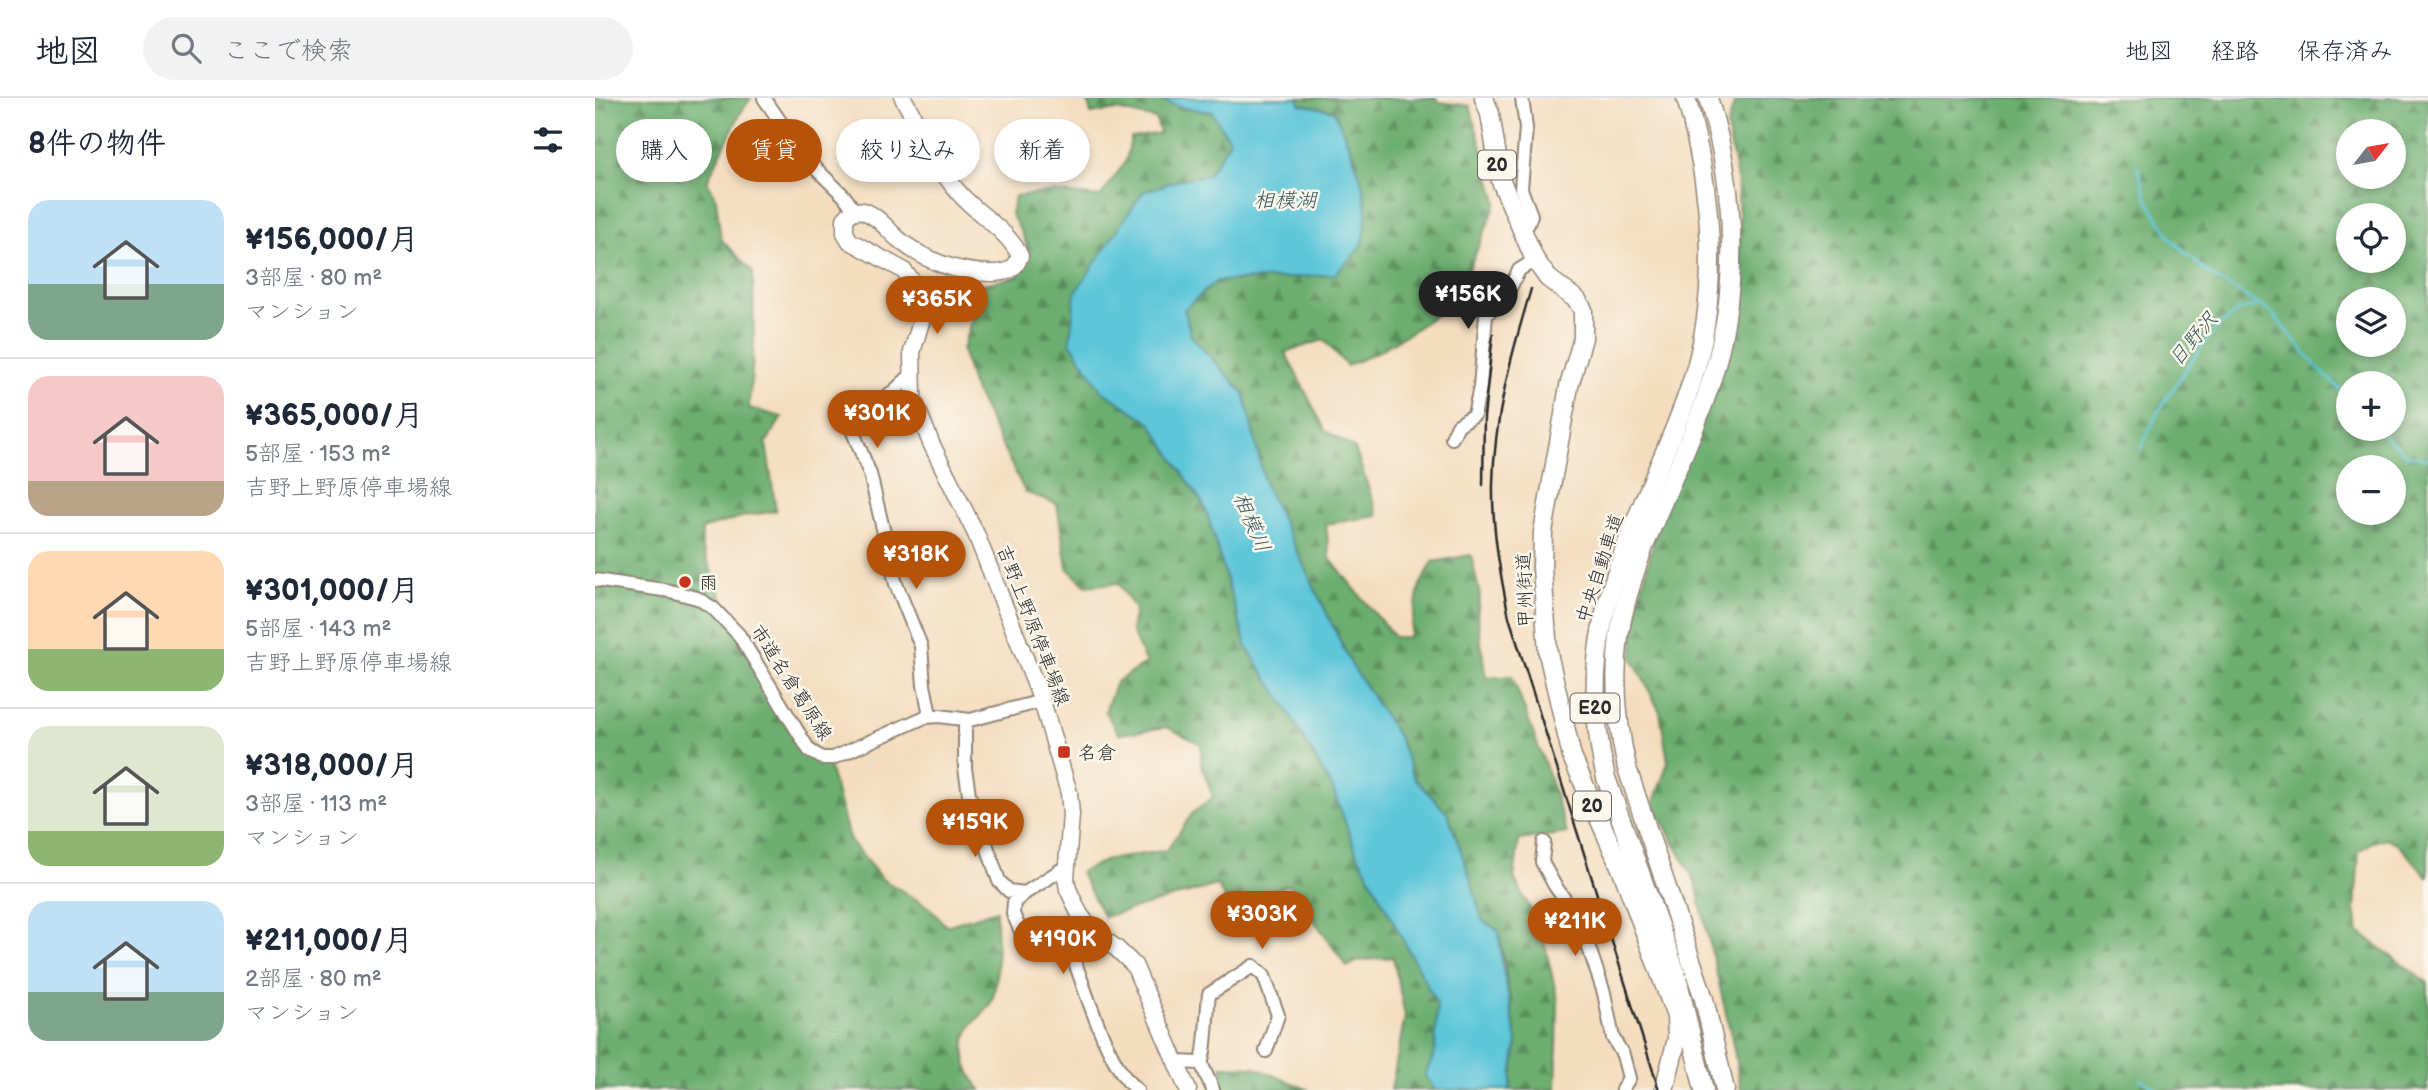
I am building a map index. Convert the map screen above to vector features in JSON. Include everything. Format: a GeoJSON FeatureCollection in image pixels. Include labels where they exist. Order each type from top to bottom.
{"type":"FeatureCollection","features":[{"type":"Feature","properties":{"kind":"highway","name":"甲州街道"},"geometry":{"type":"LineString","coordinates":[[1484,98],[1490,114],[1501,181],[1535,261],[1548,278],[1577,300],[1585,321],[1565,410],[1543,532],[1542,568],[1548,653],[1571,757],[1623,873],[1672,1000],[1677,1027],[1674,1054],[1664,1090]]}},
{"type":"Feature","properties":{"kind":"highway","name":"中央自動車道"},"geometry":{"type":"LineString","coordinates":[[1686,98],[1701,161],[1708,215],[1709,285],[1704,331],[1692,382],[1632,528],[1609,592],[1598,642],[1594,694],[1599,750],[1606,778],[1676,973],[1704,1089]]}},
{"type":"Feature","properties":{"kind":"highway","name":"中央自動車道"},"geometry":{"type":"LineString","coordinates":[[1708,98],[1725,168],[1732,217],[1729,293],[1721,345],[1700,415],[1637,568],[1624,614],[1617,663],[1616,708],[1627,768],[1677,913],[1707,1013],[1725,1090]]}},
{"type":"Feature","properties":{"kind":"main road"},"geometry":{"type":"LineString","coordinates":[[855,211],[870,214],[909,248],[944,265],[967,271],[993,273],[1009,271],[1017,264],[1020,256],[1010,239],[980,215],[958,191],[935,157],[903,98]]}},
{"type":"Feature","properties":{"kind":"main road","name":"吉野上野原停車場線"},"geometry":{"type":"LineString","coordinates":[[855,211],[845,219],[843,225],[850,241],[903,270],[922,293],[924,312],[912,352],[911,375],[916,410],[976,534],[1042,701],[1069,793],[1071,815],[1068,889],[1079,913],[1091,930],[1134,965],[1188,1090]]}},
{"type":"Feature","properties":{"kind":"street"},"geometry":{"type":"LineString","coordinates":[[764,98],[806,159],[844,196],[855,211]]}},
{"type":"Feature","properties":{"kind":"street"},"geometry":{"type":"LineString","coordinates":[[1522,98],[1526,128],[1521,189],[1531,215],[1528,224],[1522,228]]}},
{"type":"Feature","properties":{"kind":"street"},"geometry":{"type":"LineString","coordinates":[[1452,438],[1458,425],[1473,415],[1480,387],[1486,315],[1508,292],[1519,270],[1535,261]]}},
{"type":"Feature","properties":{"kind":"street"},"geometry":{"type":"LineString","coordinates":[[911,375],[893,392],[866,410],[853,432],[870,474],[895,584],[921,646],[923,685],[930,715],[965,721],[1042,701]]}},
{"type":"Feature","properties":{"kind":"street","name":"市道名倉葛原線"},"geometry":{"type":"LineString","coordinates":[[595,580],[670,591],[697,598],[713,608],[739,635],[809,750],[822,758],[839,756],[930,715]]}},
{"type":"Feature","properties":{"kind":"street"},"geometry":{"type":"LineString","coordinates":[[965,721],[965,768],[969,794],[995,871],[999,881],[1009,891],[1024,893]]}},
{"type":"Feature","properties":{"kind":"street"},"geometry":{"type":"LineString","coordinates":[[1544,842],[1542,862],[1580,921],[1604,993],[1613,1038],[1623,1055],[1629,1078],[1622,1090]]}},
{"type":"Feature","properties":{"kind":"street"},"geometry":{"type":"LineString","coordinates":[[1067,866],[1014,902],[1016,924],[1030,943],[1059,946],[1072,954],[1108,1046],[1128,1083],[1137,1090]]}},
{"type":"Feature","properties":{"kind":"street"},"geometry":{"type":"LineString","coordinates":[[1016,924],[1042,941],[1091,930]]}},
{"type":"Feature","properties":{"kind":"street"},"geometry":{"type":"LineString","coordinates":[[1201,1063],[1205,1057],[1209,994],[1253,966],[1265,976],[1278,1015],[1266,1051]]}},
{"type":"Feature","properties":{"kind":"street"},"geometry":{"type":"LineString","coordinates":[[1176,1062],[1201,1063]]}},
{"type":"Feature","properties":{"kind":"street"},"geometry":{"type":"LineString","coordinates":[[1201,1063],[1213,1090]]}},
{"type":"Feature","properties":{"kind":"green space"},"geometry":{"type":"Polygon","coordinates":[[[595,98],[751,98],[738,119],[726,119],[726,142],[712,171],[712,119],[616,119],[616,182],[708,182],[716,199],[721,239],[753,272],[754,342],[749,408],[782,417],[766,443],[776,511],[745,516],[702,529],[702,548],[736,631],[780,714],[829,766],[850,841],[882,879],[929,907],[946,926],[996,910],[997,962],[993,998],[973,1024],[965,1041],[965,1058],[971,1075],[981,1090],[595,1090],[595,98]]]}},
{"type":"Feature","properties":{"kind":"green space"},"geometry":{"type":"Polygon","coordinates":[[[1087,98],[1155,98],[1183,108],[1212,112],[1230,141],[1208,175],[1182,179],[1143,192],[1102,391],[1150,422],[1205,507],[1247,648],[1283,702],[1333,789],[1356,851],[1438,1004],[1435,1053],[1425,1075],[1435,1090],[1391,1090],[1405,1016],[1393,957],[1358,961],[1347,967],[1289,885],[1228,904],[1217,885],[1104,917],[1080,872],[1107,860],[1167,850],[1192,814],[1213,797],[1201,764],[1201,744],[1167,727],[1119,734],[1105,712],[1116,682],[1146,663],[1131,630],[1135,609],[1118,583],[1086,586],[1067,568],[1057,504],[1025,492],[972,385],[962,350],[982,284],[1019,276],[1023,266],[1026,244],[1011,214],[1015,196],[1052,192],[1100,197],[1126,161],[1131,138],[1160,133],[1156,119],[1117,110],[1091,114],[1087,98]]]}},
{"type":"Feature","properties":{"kind":"green space"},"geometry":{"type":"Polygon","coordinates":[[[1298,98],[1436,98],[1439,102],[1470,106],[1497,202],[1456,300],[1414,330],[1347,366],[1324,340],[1285,352],[1325,430],[1355,449],[1378,516],[1326,524],[1330,559],[1394,637],[1409,637],[1420,585],[1433,562],[1471,555],[1480,596],[1477,614],[1486,678],[1512,676],[1567,833],[1519,840],[1514,878],[1541,928],[1558,1001],[1556,1090],[1510,1090],[1517,1042],[1499,931],[1482,920],[1448,814],[1414,778],[1399,738],[1351,664],[1265,485],[1244,393],[1191,336],[1184,308],[1217,281],[1289,278],[1363,243],[1366,203],[1355,158],[1334,111],[1300,104],[1298,98]]]}},
{"type":"Feature","properties":{"kind":"green space"},"geometry":{"type":"Polygon","coordinates":[[[1736,98],[2428,98],[2428,877],[2398,844],[2386,838],[2373,842],[2359,851],[2355,910],[2359,932],[2428,983],[2428,1090],[1741,1090],[1732,1039],[1695,881],[1653,805],[1668,762],[1660,712],[1632,657],[1638,605],[1654,539],[1736,298],[1740,231],[1737,179],[1727,127],[1736,98]]]}},
{"type":"Feature","properties":{"kind":"green space"},"geometry":{"type":"Polygon","coordinates":[[[1222,1066],[1254,1067],[1309,1090],[1223,1090],[1222,1066]]]}},
{"type":"Feature","properties":{"kind":"water","name":"相模湖"},"geometry":{"type":"Polygon","coordinates":[[[1155,98],[1298,98],[1300,104],[1334,111],[1354,158],[1364,191],[1366,224],[1361,245],[1335,274],[1217,281],[1184,309],[1191,336],[1244,393],[1265,485],[1351,664],[1399,738],[1414,778],[1448,814],[1482,920],[1499,931],[1502,963],[1517,1042],[1510,1090],[1435,1090],[1425,1075],[1435,1053],[1437,1004],[1356,851],[1333,789],[1283,702],[1247,648],[1205,507],[1150,422],[1102,391],[1070,342],[1075,293],[1143,192],[1182,179],[1208,175],[1230,141],[1212,112],[1183,108],[1155,98]]]}},
{"type":"Feature","properties":{"kind":"waterway"},"geometry":{"type":"LineString","coordinates":[[2137,166],[2148,201],[2172,240],[2209,274],[2271,312],[2336,385]]}},
{"type":"Feature","properties":{"kind":"waterway","name":"日野沢"},"geometry":{"type":"LineString","coordinates":[[2141,448],[2159,410],[2199,350],[2219,326],[2239,310],[2259,305]]}},
{"type":"Feature","properties":{"kind":"waterway","name":"日野沢"},"geometry":{"type":"LineString","coordinates":[[2391,441],[2407,455],[2428,459]]}},
{"type":"Feature","properties":{"kind":"waterway"},"geometry":{"type":"LineString","coordinates":[[2140,1079],[2158,1090]]}},
{"type":"Feature","properties":{"kind":"railway"},"geometry":{"type":"LineString","coordinates":[[1531,289],[1500,409],[1494,459],[1493,501],[1500,567],[1509,617],[1659,1090]]}},
{"type":"Feature","properties":{"kind":"railway"},"geometry":{"type":"LineString","coordinates":[[1483,485],[1484,417],[1493,334]]}},
{"type":"Feature","properties":{"kind":"place","name":"雨"},"geometry":{"type":"Point","coordinates":[685,582]}},
{"type":"Feature","properties":{"kind":"place","name":"名倉"},"geometry":{"type":"Point","coordinates":[1064,752]}},
{"type":"Feature","properties":{"kind":"water label","name":"相模川"},"geometry":{"type":"Point","coordinates":[1252,522]}}]}
